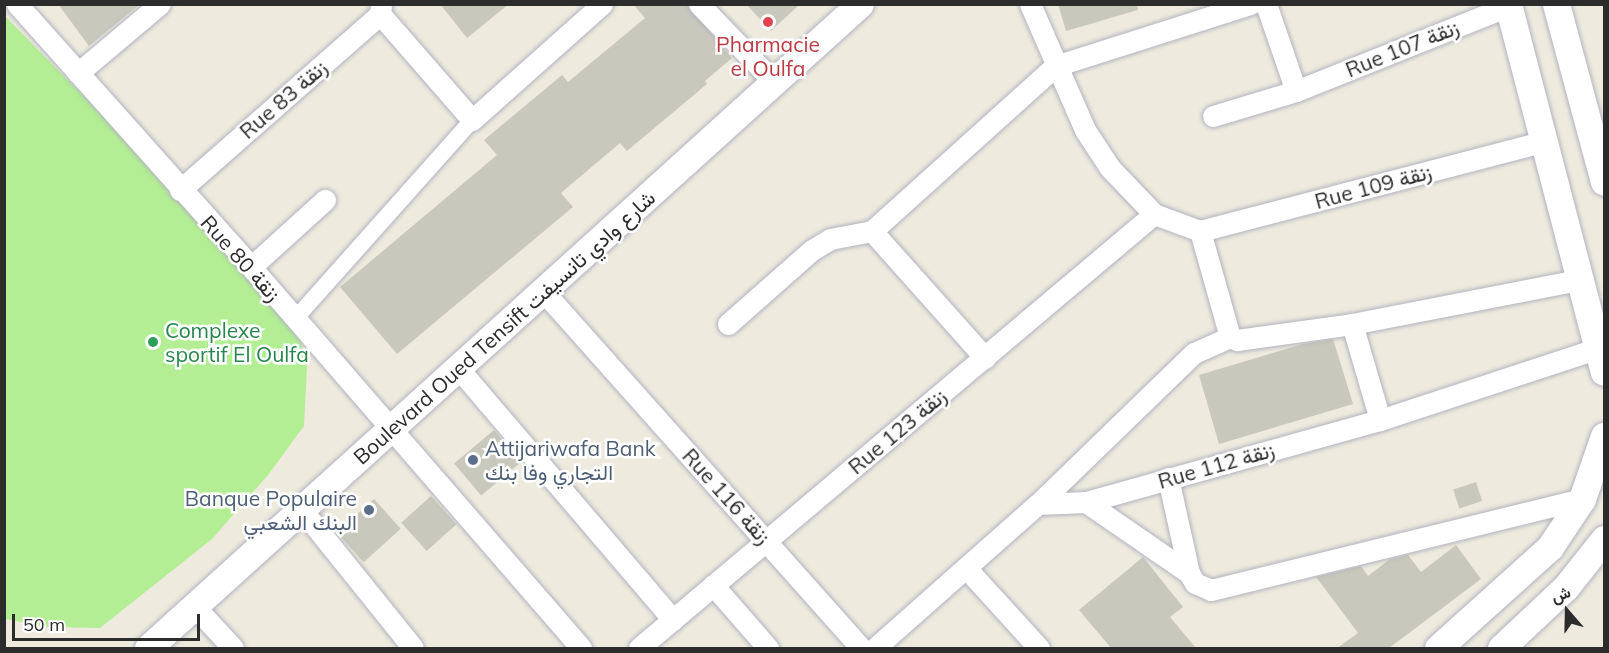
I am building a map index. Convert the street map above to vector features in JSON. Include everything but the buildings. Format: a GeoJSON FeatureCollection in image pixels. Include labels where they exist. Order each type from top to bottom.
{"type":"FeatureCollection","features":[{"type":"Feature","properties":{"kind":"street","name":"Rue 80 زنقة"},"geometry":{"type":"LineString","coordinates":[[17,4],[180,190],[251,267],[581,648]]}},
{"type":"Feature","properties":{"kind":"street"},"geometry":{"type":"LineString","coordinates":[[78,74],[160,4]]}},
{"type":"Feature","properties":{"kind":"street"},"geometry":{"type":"LineString","coordinates":[[295,319],[472,120],[602,4]]}},
{"type":"Feature","properties":{"kind":"street"},"geometry":{"type":"LineString","coordinates":[[699,4],[774,82]]}},
{"type":"Feature","properties":{"kind":"street","name":"Boulevard Oued Tensift شارع وادي تانسيفت"},"geometry":{"type":"LineString","coordinates":[[148,648],[860,4]]}},
{"type":"Feature","properties":{"kind":"street"},"geometry":{"type":"LineString","coordinates":[[1030,4],[1055,66],[1085,130],[1110,168],[1154,214],[1200,231],[1230,337]]}},
{"type":"Feature","properties":{"kind":"street"},"geometry":{"type":"LineString","coordinates":[[729,324],[812,250],[830,239],[872,231],[1055,66],[1250,4]]}},
{"type":"Feature","properties":{"kind":"street"},"geometry":{"type":"LineString","coordinates":[[1266,4],[1296,91]]}},
{"type":"Feature","properties":{"kind":"street"},"geometry":{"type":"LineString","coordinates":[[1556,4],[1603,171]]}},
{"type":"Feature","properties":{"kind":"street"},"geometry":{"type":"LineString","coordinates":[[1508,5],[1583,279],[1602,360]]}},
{"type":"Feature","properties":{"kind":"street","name":"Rue 107 زنقة"},"geometry":{"type":"LineString","coordinates":[[1213,116],[1296,91],[1508,5]]}},
{"type":"Feature","properties":{"kind":"street"},"geometry":{"type":"LineString","coordinates":[[380,9],[472,120]]}},
{"type":"Feature","properties":{"kind":"street","name":"Rue 83 زنقة"},"geometry":{"type":"LineString","coordinates":[[180,190],[380,9]]}},
{"type":"Feature","properties":{"kind":"street","name":"Rue 109 زنقة"},"geometry":{"type":"LineString","coordinates":[[1200,231],[1545,141]]}},
{"type":"Feature","properties":{"kind":"street"},"geometry":{"type":"LineString","coordinates":[[251,267],[326,200]]}},
{"type":"Feature","properties":{"kind":"street","name":"Rue 123 زنقة"},"geometry":{"type":"LineString","coordinates":[[639,648],[1154,214]]}},
{"type":"Feature","properties":{"kind":"street"},"geometry":{"type":"LineString","coordinates":[[872,231],[985,358]]}},
{"type":"Feature","properties":{"kind":"street"},"geometry":{"type":"LineString","coordinates":[[875,648],[1038,504],[1194,353],[1230,337],[1238,340],[1352,324],[1583,279]]}},
{"type":"Feature","properties":{"kind":"street","name":"Rue 116 زنقة"},"geometry":{"type":"LineString","coordinates":[[543,291],[861,648]]}},
{"type":"Feature","properties":{"kind":"street"},"geometry":{"type":"LineString","coordinates":[[1352,324],[1380,420]]}},
{"type":"Feature","properties":{"kind":"street","name":"Rue 112 زنقة"},"geometry":{"type":"LineString","coordinates":[[1038,504],[1086,502],[1602,360]]}},
{"type":"Feature","properties":{"kind":"street"},"geometry":{"type":"LineString","coordinates":[[458,368],[673,620]]}},
{"type":"Feature","properties":{"kind":"street"},"geometry":{"type":"LineString","coordinates":[[1438,648],[1550,547],[1582,499],[1605,436]]}},
{"type":"Feature","properties":{"kind":"street"},"geometry":{"type":"LineString","coordinates":[[1168,478],[1192,578]]}},
{"type":"Feature","properties":{"kind":"street"},"geometry":{"type":"LineString","coordinates":[[1086,502],[1211,590],[1582,499]]}},
{"type":"Feature","properties":{"kind":"street"},"geometry":{"type":"LineString","coordinates":[[302,510],[413,648]]}},
{"type":"Feature","properties":{"kind":"street"},"geometry":{"type":"LineString","coordinates":[[1501,648],[1566,587],[1605,539]]}},
{"type":"Feature","properties":{"kind":"street"},"geometry":{"type":"LineString","coordinates":[[967,569],[1039,648]]}},
{"type":"Feature","properties":{"kind":"street"},"geometry":{"type":"LineString","coordinates":[[713,585],[768,648]]}},
{"type":"Feature","properties":{"kind":"street"},"geometry":{"type":"LineString","coordinates":[[195,607],[233,648]]}},
{"type":"Feature","properties":{"kind":"green space","name":"Complexe sportif El Oulfa"},"geometry":{"type":"Polygon","coordinates":[[[4,15],[208,223],[295,320],[307,365],[304,426],[268,475],[212,539],[100,628],[49,627],[5,619],[4,15]]]}},
{"type":"Feature","properties":{"kind":"place","name":"Pharmacie el Oulfa"},"geometry":{"type":"Point","coordinates":[768,22]}},
{"type":"Feature","properties":{"kind":"place","name":"Complexe sportif El Oulfa"},"geometry":{"type":"Point","coordinates":[153,342]}},
{"type":"Feature","properties":{"kind":"place","name":"Attijariwafa Bank التجاري وفا بنك"},"geometry":{"type":"Point","coordinates":[473,460]}},
{"type":"Feature","properties":{"kind":"place","name":"Banque Populaire البنك الشعبي"},"geometry":{"type":"Point","coordinates":[369,510]}}]}
